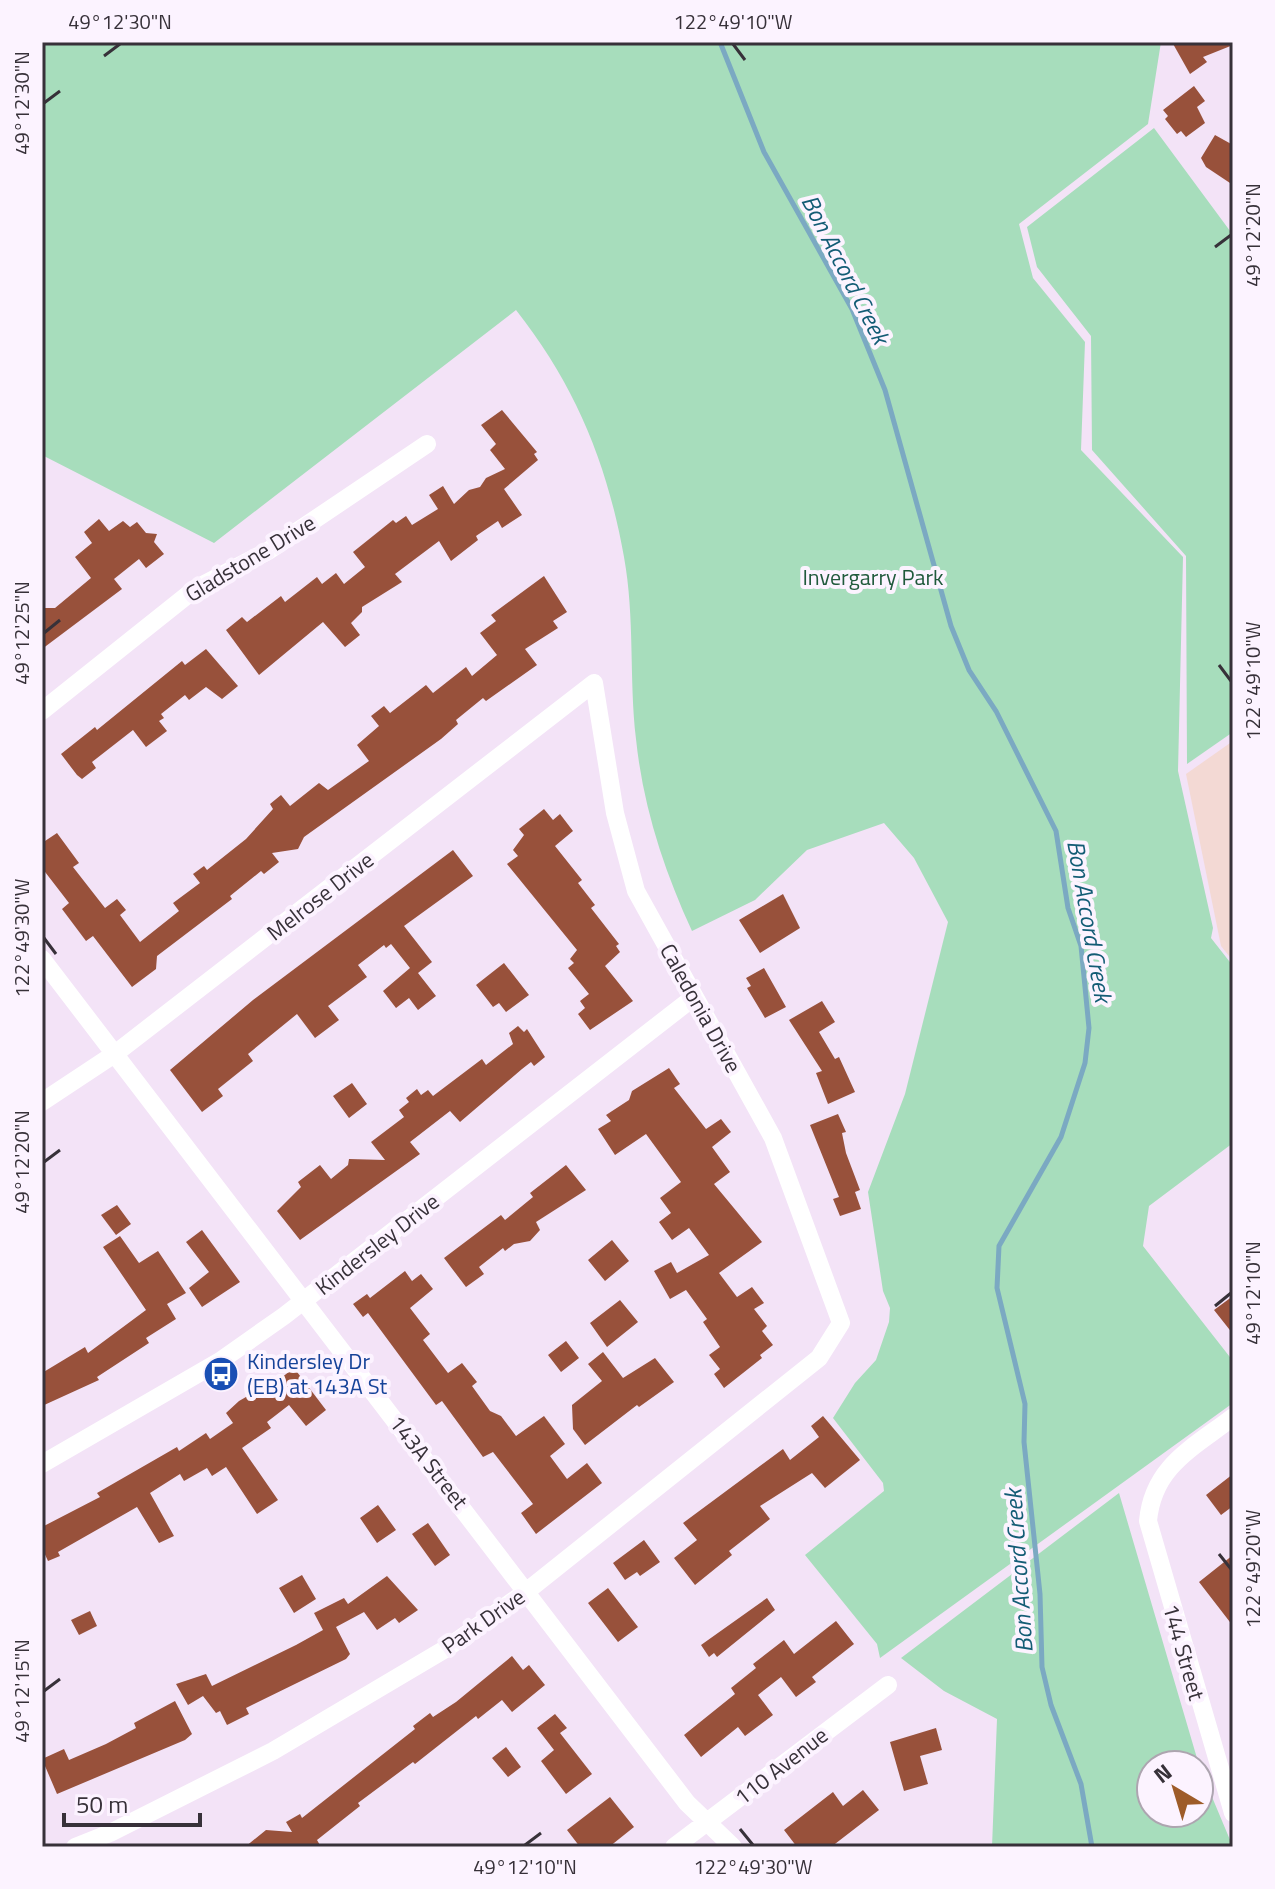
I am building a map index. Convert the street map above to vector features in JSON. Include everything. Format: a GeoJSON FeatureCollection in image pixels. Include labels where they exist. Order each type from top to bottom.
{"type":"FeatureCollection","features":[{"type":"Feature","properties":{"kind":"street","name":"Gladstone Drive"},"geometry":{"type":"LineString","coordinates":[[42,711],[195,589],[268,551],[427,444]]}},
{"type":"Feature","properties":{"kind":"street","name":"Caledonia Drive"},"geometry":{"type":"LineString","coordinates":[[594,683],[615,813],[636,891],[773,1138],[841,1323]]}},
{"type":"Feature","properties":{"kind":"street","name":"Melrose Drive"},"geometry":{"type":"LineString","coordinates":[[42,1102],[116,1053],[594,683]]}},
{"type":"Feature","properties":{"kind":"street","name":"143A Street"},"geometry":{"type":"LineString","coordinates":[[42,959],[687,1803],[733,1847]]}},
{"type":"Feature","properties":{"kind":"street","name":"Kindersley Drive"},"geometry":{"type":"LineString","coordinates":[[42,1464],[220,1361],[303,1301],[694,997]]}},
{"type":"Feature","properties":{"kind":"street","name":"Park Drive"},"geometry":{"type":"LineString","coordinates":[[75,1847],[110,1833],[273,1751],[447,1648],[527,1591],[819,1358],[841,1323]]}},
{"type":"Feature","properties":{"kind":"street","name":"144 Street"},"geometry":{"type":"LineString","coordinates":[[1233,1417],[1171,1465],[1154,1489],[1148,1521],[1233,1813]]}},
{"type":"Feature","properties":{"kind":"street","name":"110 Avenue"},"geometry":{"type":"LineString","coordinates":[[674,1847],[888,1685]]}},
{"type":"Feature","properties":{"kind":"shaded area"},"geometry":{"type":"Polygon","coordinates":[[[1233,741],[1233,961],[1221,946],[1186,774],[1233,741]]]}},
{"type":"Feature","properties":{"kind":"green space","name":"Invergarry Park"},"geometry":{"type":"Polygon","coordinates":[[[42,42],[1161,42],[1148,124],[1019,224],[1033,278],[1085,342],[1081,450],[1183,557],[1178,771],[1213,928],[1211,938],[1233,966],[1233,1143],[1149,1206],[1143,1246],[1233,1361],[1233,1403],[880,1658],[877,1644],[805,1555],[884,1491],[883,1483],[833,1418],[855,1383],[876,1360],[889,1322],[890,1308],[883,1291],[868,1192],[905,1094],[948,922],[914,858],[884,823],[807,850],[755,900],[692,931],[672,885],[649,814],[639,764],[627,580],[608,489],[572,396],[516,310],[214,543],[42,455],[42,42]]]}},
{"type":"Feature","properties":{"kind":"green space"},"geometry":{"type":"Polygon","coordinates":[[[1154,128],[1233,235],[1233,732],[1187,764],[1186,556],[1092,450],[1091,336],[1037,267],[1027,227],[1154,128]]]}},
{"type":"Feature","properties":{"kind":"green space"},"geometry":{"type":"Polygon","coordinates":[[[1119,1493],[1194,1749],[1135,1749],[1135,1829],[1215,1829],[1215,1804],[1233,1847],[992,1847],[997,1719],[944,1691],[901,1658],[1119,1493]]]}},
{"type":"Feature","properties":{"kind":"building"},"geometry":{"type":"Polygon","coordinates":[[[1172,42],[1233,42],[1233,45],[1203,57],[1207,62],[1190,74],[1172,42]]]}},
{"type":"Feature","properties":{"kind":"building"},"geometry":{"type":"Polygon","coordinates":[[[1194,86],[1205,101],[1197,107],[1205,123],[1186,137],[1181,131],[1177,134],[1165,119],[1168,116],[1163,110],[1194,86]]]}},
{"type":"Feature","properties":{"kind":"building"},"geometry":{"type":"Polygon","coordinates":[[[1215,135],[1233,145],[1233,185],[1206,167],[1201,158],[1215,135]]]}},
{"type":"Feature","properties":{"kind":"building"},"geometry":{"type":"Polygon","coordinates":[[[502,410],[537,452],[534,454],[538,460],[504,489],[522,515],[502,528],[498,521],[476,536],[478,540],[451,561],[439,541],[395,574],[402,582],[362,607],[362,612],[351,623],[360,635],[345,647],[323,622],[259,675],[226,630],[242,617],[247,622],[281,596],[285,602],[317,577],[322,584],[336,573],[344,584],[365,567],[353,552],[393,520],[396,523],[406,516],[412,525],[438,509],[429,495],[443,486],[454,504],[469,490],[480,487],[486,478],[505,469],[490,450],[496,444],[481,425],[502,410]]]}},
{"type":"Feature","properties":{"kind":"building"},"geometry":{"type":"Polygon","coordinates":[[[99,519],[109,531],[123,521],[130,527],[137,522],[146,533],[157,534],[154,542],[164,554],[146,568],[139,559],[114,579],[122,589],[42,649],[42,608],[55,608],[91,578],[75,557],[92,543],[84,532],[99,519]]]}},
{"type":"Feature","properties":{"kind":"building"},"geometry":{"type":"Polygon","coordinates":[[[544,576],[567,612],[553,621],[558,628],[525,649],[537,665],[486,701],[483,698],[456,720],[458,724],[441,739],[304,837],[298,849],[272,853],[279,862],[264,874],[261,871],[230,896],[232,899],[157,956],[156,969],[132,987],[93,936],[86,941],[62,909],[69,903],[42,868],[42,843],[57,833],[79,863],[73,867],[105,908],[117,899],[126,910],[120,915],[140,942],[179,911],[173,903],[200,883],[193,874],[204,866],[207,870],[246,839],[273,809],[270,804],[281,795],[290,806],[319,783],[328,790],[369,761],[357,745],[379,726],[371,716],[384,706],[390,713],[426,685],[433,693],[466,667],[472,676],[497,655],[480,633],[496,621],[491,615],[544,576]]]}},
{"type":"Feature","properties":{"kind":"building"},"geometry":{"type":"Polygon","coordinates":[[[206,649],[238,686],[222,699],[206,687],[189,700],[185,695],[161,714],[164,718],[159,721],[167,731],[146,747],[133,730],[92,762],[96,768],[82,779],[77,775],[61,754],[95,727],[97,730],[182,661],[185,665],[206,649]]]}},
{"type":"Feature","properties":{"kind":"building"},"geometry":{"type":"Polygon","coordinates":[[[544,809],[553,820],[560,814],[573,831],[555,846],[582,880],[578,883],[595,905],[591,908],[619,944],[616,946],[620,952],[605,966],[633,1001],[590,1030],[578,1014],[585,1008],[580,1001],[589,994],[568,968],[574,963],[570,959],[577,950],[507,864],[518,856],[513,850],[524,835],[519,829],[544,809]]]}},
{"type":"Feature","properties":{"kind":"building"},"geometry":{"type":"Polygon","coordinates":[[[453,850],[473,876],[404,926],[432,962],[418,973],[436,996],[418,1010],[409,998],[396,1008],[383,991],[410,968],[391,944],[386,948],[384,945],[358,965],[367,977],[328,1006],[339,1020],[315,1038],[297,1014],[248,1054],[253,1061],[218,1089],[223,1096],[202,1112],[170,1070],[253,1000],[453,850]]]}},
{"type":"Feature","properties":{"kind":"building"},"geometry":{"type":"Polygon","coordinates":[[[783,894],[800,928],[760,953],[739,920],[783,894]]]}},
{"type":"Feature","properties":{"kind":"building"},"geometry":{"type":"Polygon","coordinates":[[[504,963],[529,995],[506,1012],[499,1003],[493,1007],[476,985],[504,963]]]}},
{"type":"Feature","properties":{"kind":"building"},"geometry":{"type":"Polygon","coordinates":[[[764,968],[786,1007],[765,1018],[747,988],[751,986],[746,978],[764,968]]]}},
{"type":"Feature","properties":{"kind":"building"},"geometry":{"type":"Polygon","coordinates":[[[822,1001],[835,1022],[819,1032],[835,1059],[839,1057],[855,1092],[828,1104],[816,1073],[822,1071],[789,1020],[822,1001]]]}},
{"type":"Feature","properties":{"kind":"building"},"geometry":{"type":"Polygon","coordinates":[[[518,1026],[524,1032],[527,1029],[545,1057],[534,1066],[531,1062],[460,1122],[450,1111],[410,1142],[420,1154],[300,1240],[277,1211],[301,1187],[298,1182],[320,1165],[331,1179],[348,1165],[349,1159],[385,1160],[371,1142],[404,1117],[399,1110],[409,1102],[406,1098],[417,1089],[421,1095],[428,1090],[433,1096],[482,1059],[486,1065],[513,1044],[509,1033],[518,1026]]]}},
{"type":"Feature","properties":{"kind":"building"},"geometry":{"type":"Polygon","coordinates":[[[669,1068],[680,1084],[674,1088],[706,1129],[721,1119],[731,1132],[712,1147],[730,1172],[714,1184],[762,1242],[719,1273],[737,1297],[752,1287],[764,1303],[754,1309],[767,1326],[762,1331],[773,1345],[760,1355],[762,1358],[724,1388],[714,1374],[720,1369],[709,1355],[720,1347],[703,1322],[707,1319],[686,1290],[670,1299],[654,1271],[671,1262],[677,1273],[709,1255],[689,1228],[672,1240],[659,1222],[671,1213],[660,1198],[681,1182],[646,1134],[615,1155],[598,1129],[611,1121],[606,1115],[629,1100],[632,1091],[669,1068]]]}},
{"type":"Feature","properties":{"kind":"building"},"geometry":{"type":"Polygon","coordinates":[[[352,1083],[367,1104],[349,1118],[333,1096],[352,1083]]]}},
{"type":"Feature","properties":{"kind":"building"},"geometry":{"type":"Polygon","coordinates":[[[838,1114],[846,1132],[842,1133],[860,1190],[855,1192],[861,1209],[840,1216],[833,1199],[839,1197],[810,1125],[838,1114]]]}},
{"type":"Feature","properties":{"kind":"building"},"geometry":{"type":"Polygon","coordinates":[[[566,1165],[586,1190],[536,1222],[540,1230],[530,1241],[514,1244],[505,1251],[503,1248],[479,1267],[484,1274],[466,1287],[444,1258],[501,1215],[505,1220],[533,1197],[530,1193],[566,1165]]]}},
{"type":"Feature","properties":{"kind":"building"},"geometry":{"type":"Polygon","coordinates":[[[117,1205],[131,1224],[116,1235],[101,1215],[117,1205]]]}},
{"type":"Feature","properties":{"kind":"building"},"geometry":{"type":"Polygon","coordinates":[[[202,1230],[240,1282],[202,1307],[189,1288],[209,1272],[186,1242],[202,1230]]]}},
{"type":"Feature","properties":{"kind":"building"},"geometry":{"type":"Polygon","coordinates":[[[120,1236],[139,1263],[158,1251],[186,1293],[167,1304],[176,1319],[146,1338],[149,1343],[97,1377],[99,1380],[42,1406],[42,1373],[85,1347],[88,1353],[146,1310],[103,1247],[120,1236]]]}},
{"type":"Feature","properties":{"kind":"building"},"geometry":{"type":"Polygon","coordinates":[[[612,1240],[629,1261],[605,1281],[588,1260],[612,1240]]]}},
{"type":"Feature","properties":{"kind":"building"},"geometry":{"type":"Polygon","coordinates":[[[405,1271],[412,1281],[421,1274],[433,1289],[410,1308],[430,1334],[423,1340],[448,1373],[462,1363],[477,1382],[472,1386],[490,1411],[501,1416],[516,1436],[544,1416],[565,1444],[550,1456],[567,1479],[587,1463],[602,1483],[536,1534],[521,1513],[533,1504],[493,1452],[483,1457],[442,1401],[436,1405],[368,1313],[363,1317],[353,1304],[367,1294],[370,1298],[405,1271]]]}},
{"type":"Feature","properties":{"kind":"building"},"geometry":{"type":"Polygon","coordinates":[[[1233,1296],[1233,1334],[1214,1310],[1233,1296]]]}},
{"type":"Feature","properties":{"kind":"building"},"geometry":{"type":"Polygon","coordinates":[[[620,1300],[638,1322],[607,1347],[590,1323],[620,1300]]]}},
{"type":"Feature","properties":{"kind":"building"},"geometry":{"type":"Polygon","coordinates":[[[566,1341],[579,1358],[561,1372],[548,1355],[566,1341]]]}},
{"type":"Feature","properties":{"kind":"building"},"geometry":{"type":"Polygon","coordinates":[[[603,1352],[623,1378],[655,1358],[674,1382],[639,1407],[637,1405],[585,1445],[573,1429],[572,1405],[602,1381],[588,1364],[603,1352]]]}},
{"type":"Feature","properties":{"kind":"building"},"geometry":{"type":"Polygon","coordinates":[[[294,1368],[326,1410],[306,1426],[289,1405],[267,1422],[271,1428],[242,1448],[278,1500],[257,1514],[226,1467],[212,1476],[207,1468],[184,1481],[180,1474],[150,1493],[174,1536],[159,1543],[137,1507],[58,1552],[60,1556],[48,1561],[42,1548],[42,1527],[100,1497],[97,1493],[177,1447],[179,1451],[206,1433],[210,1439],[233,1423],[226,1413],[239,1401],[258,1390],[260,1394],[294,1368]]]}},
{"type":"Feature","properties":{"kind":"building"},"geometry":{"type":"Polygon","coordinates":[[[823,1416],[860,1460],[825,1488],[812,1473],[760,1506],[770,1519],[729,1551],[732,1555],[695,1585],[674,1558],[697,1540],[683,1523],[783,1449],[790,1460],[819,1437],[811,1426],[823,1416]]]}},
{"type":"Feature","properties":{"kind":"building"},"geometry":{"type":"Polygon","coordinates":[[[1233,1474],[1233,1506],[1221,1515],[1206,1495],[1233,1474]]]}},
{"type":"Feature","properties":{"kind":"building"},"geometry":{"type":"Polygon","coordinates":[[[378,1505],[396,1530],[377,1543],[360,1518],[378,1505]]]}},
{"type":"Feature","properties":{"kind":"building"},"geometry":{"type":"Polygon","coordinates":[[[428,1523],[450,1555],[435,1566],[412,1534],[428,1523]]]}},
{"type":"Feature","properties":{"kind":"building"},"geometry":{"type":"Polygon","coordinates":[[[644,1540],[660,1562],[640,1576],[637,1572],[625,1580],[613,1563],[644,1540]]]}},
{"type":"Feature","properties":{"kind":"building"},"geometry":{"type":"Polygon","coordinates":[[[1233,1555],[1233,1626],[1199,1582],[1233,1555]]]}},
{"type":"Feature","properties":{"kind":"building"},"geometry":{"type":"Polygon","coordinates":[[[302,1575],[316,1599],[294,1613],[279,1588],[302,1575]]]}},
{"type":"Feature","properties":{"kind":"building"},"geometry":{"type":"Polygon","coordinates":[[[387,1576],[418,1610],[399,1623],[395,1618],[377,1630],[364,1612],[336,1627],[350,1654],[346,1659],[246,1708],[249,1714],[227,1725],[220,1711],[216,1713],[203,1696],[188,1705],[176,1684],[206,1674],[212,1686],[296,1645],[323,1630],[314,1613],[344,1598],[348,1604],[387,1576]]]}},
{"type":"Feature","properties":{"kind":"building"},"geometry":{"type":"Polygon","coordinates":[[[608,1588],[638,1627],[618,1642],[588,1603],[608,1588]]]}},
{"type":"Feature","properties":{"kind":"building"},"geometry":{"type":"Polygon","coordinates":[[[767,1598],[775,1610],[717,1657],[714,1653],[709,1657],[701,1645],[767,1598]]]}},
{"type":"Feature","properties":{"kind":"building"},"geometry":{"type":"Polygon","coordinates":[[[90,1611],[97,1626],[79,1635],[71,1620],[90,1611]]]}},
{"type":"Feature","properties":{"kind":"building"},"geometry":{"type":"Polygon","coordinates":[[[836,1621],[854,1644],[812,1677],[816,1682],[796,1697],[781,1677],[758,1695],[773,1715],[745,1736],[738,1727],[701,1757],[684,1735],[735,1694],[731,1688],[756,1668],[753,1664],[784,1640],[794,1654],[836,1621]]]}},
{"type":"Feature","properties":{"kind":"building"},"geometry":{"type":"Polygon","coordinates":[[[512,1656],[523,1670],[529,1665],[545,1685],[512,1712],[502,1700],[478,1719],[476,1716],[415,1764],[413,1762],[358,1803],[360,1806],[317,1840],[321,1847],[245,1847],[266,1830],[292,1832],[286,1822],[300,1814],[302,1818],[415,1729],[413,1726],[430,1713],[433,1717],[456,1702],[512,1656]]]}},
{"type":"Feature","properties":{"kind":"building"},"geometry":{"type":"Polygon","coordinates":[[[175,1701],[192,1734],[185,1740],[57,1794],[42,1759],[64,1749],[69,1760],[106,1744],[136,1728],[134,1723],[175,1701]]]}},
{"type":"Feature","properties":{"kind":"building"},"geometry":{"type":"Polygon","coordinates":[[[555,1714],[567,1728],[560,1733],[592,1774],[566,1794],[541,1761],[554,1750],[537,1728],[555,1714]]]}},
{"type":"Feature","properties":{"kind":"building"},"geometry":{"type":"Polygon","coordinates":[[[936,1728],[942,1750],[920,1756],[928,1784],[904,1791],[890,1742],[936,1728]]]}},
{"type":"Feature","properties":{"kind":"building"},"geometry":{"type":"Polygon","coordinates":[[[506,1747],[521,1767],[508,1777],[492,1758],[506,1747]]]}},
{"type":"Feature","properties":{"kind":"building"},"geometry":{"type":"Polygon","coordinates":[[[863,1790],[879,1810],[831,1847],[797,1847],[784,1830],[833,1792],[843,1806],[863,1790]]]}},
{"type":"Feature","properties":{"kind":"building"},"geometry":{"type":"Polygon","coordinates":[[[610,1797],[634,1827],[609,1847],[580,1847],[567,1830],[610,1797]]]}},
{"type":"Feature","properties":{"kind":"waterway","name":"Bon Accord Creek"},"geometry":{"type":"LineString","coordinates":[[720,42],[764,152],[852,309],[885,390],[951,626],[969,670],[996,711],[1056,831],[1068,908],[1081,946],[1089,1028],[1085,1063],[1061,1137],[999,1246],[997,1288],[1025,1404],[1024,1442],[1040,1594],[1042,1667],[1051,1705],[1081,1784],[1092,1847]]}},
{"type":"Feature","properties":{"kind":"place","name":"Kindersley Dr (EB) at 143A St"},"geometry":{"type":"Point","coordinates":[221,1374]}}]}
